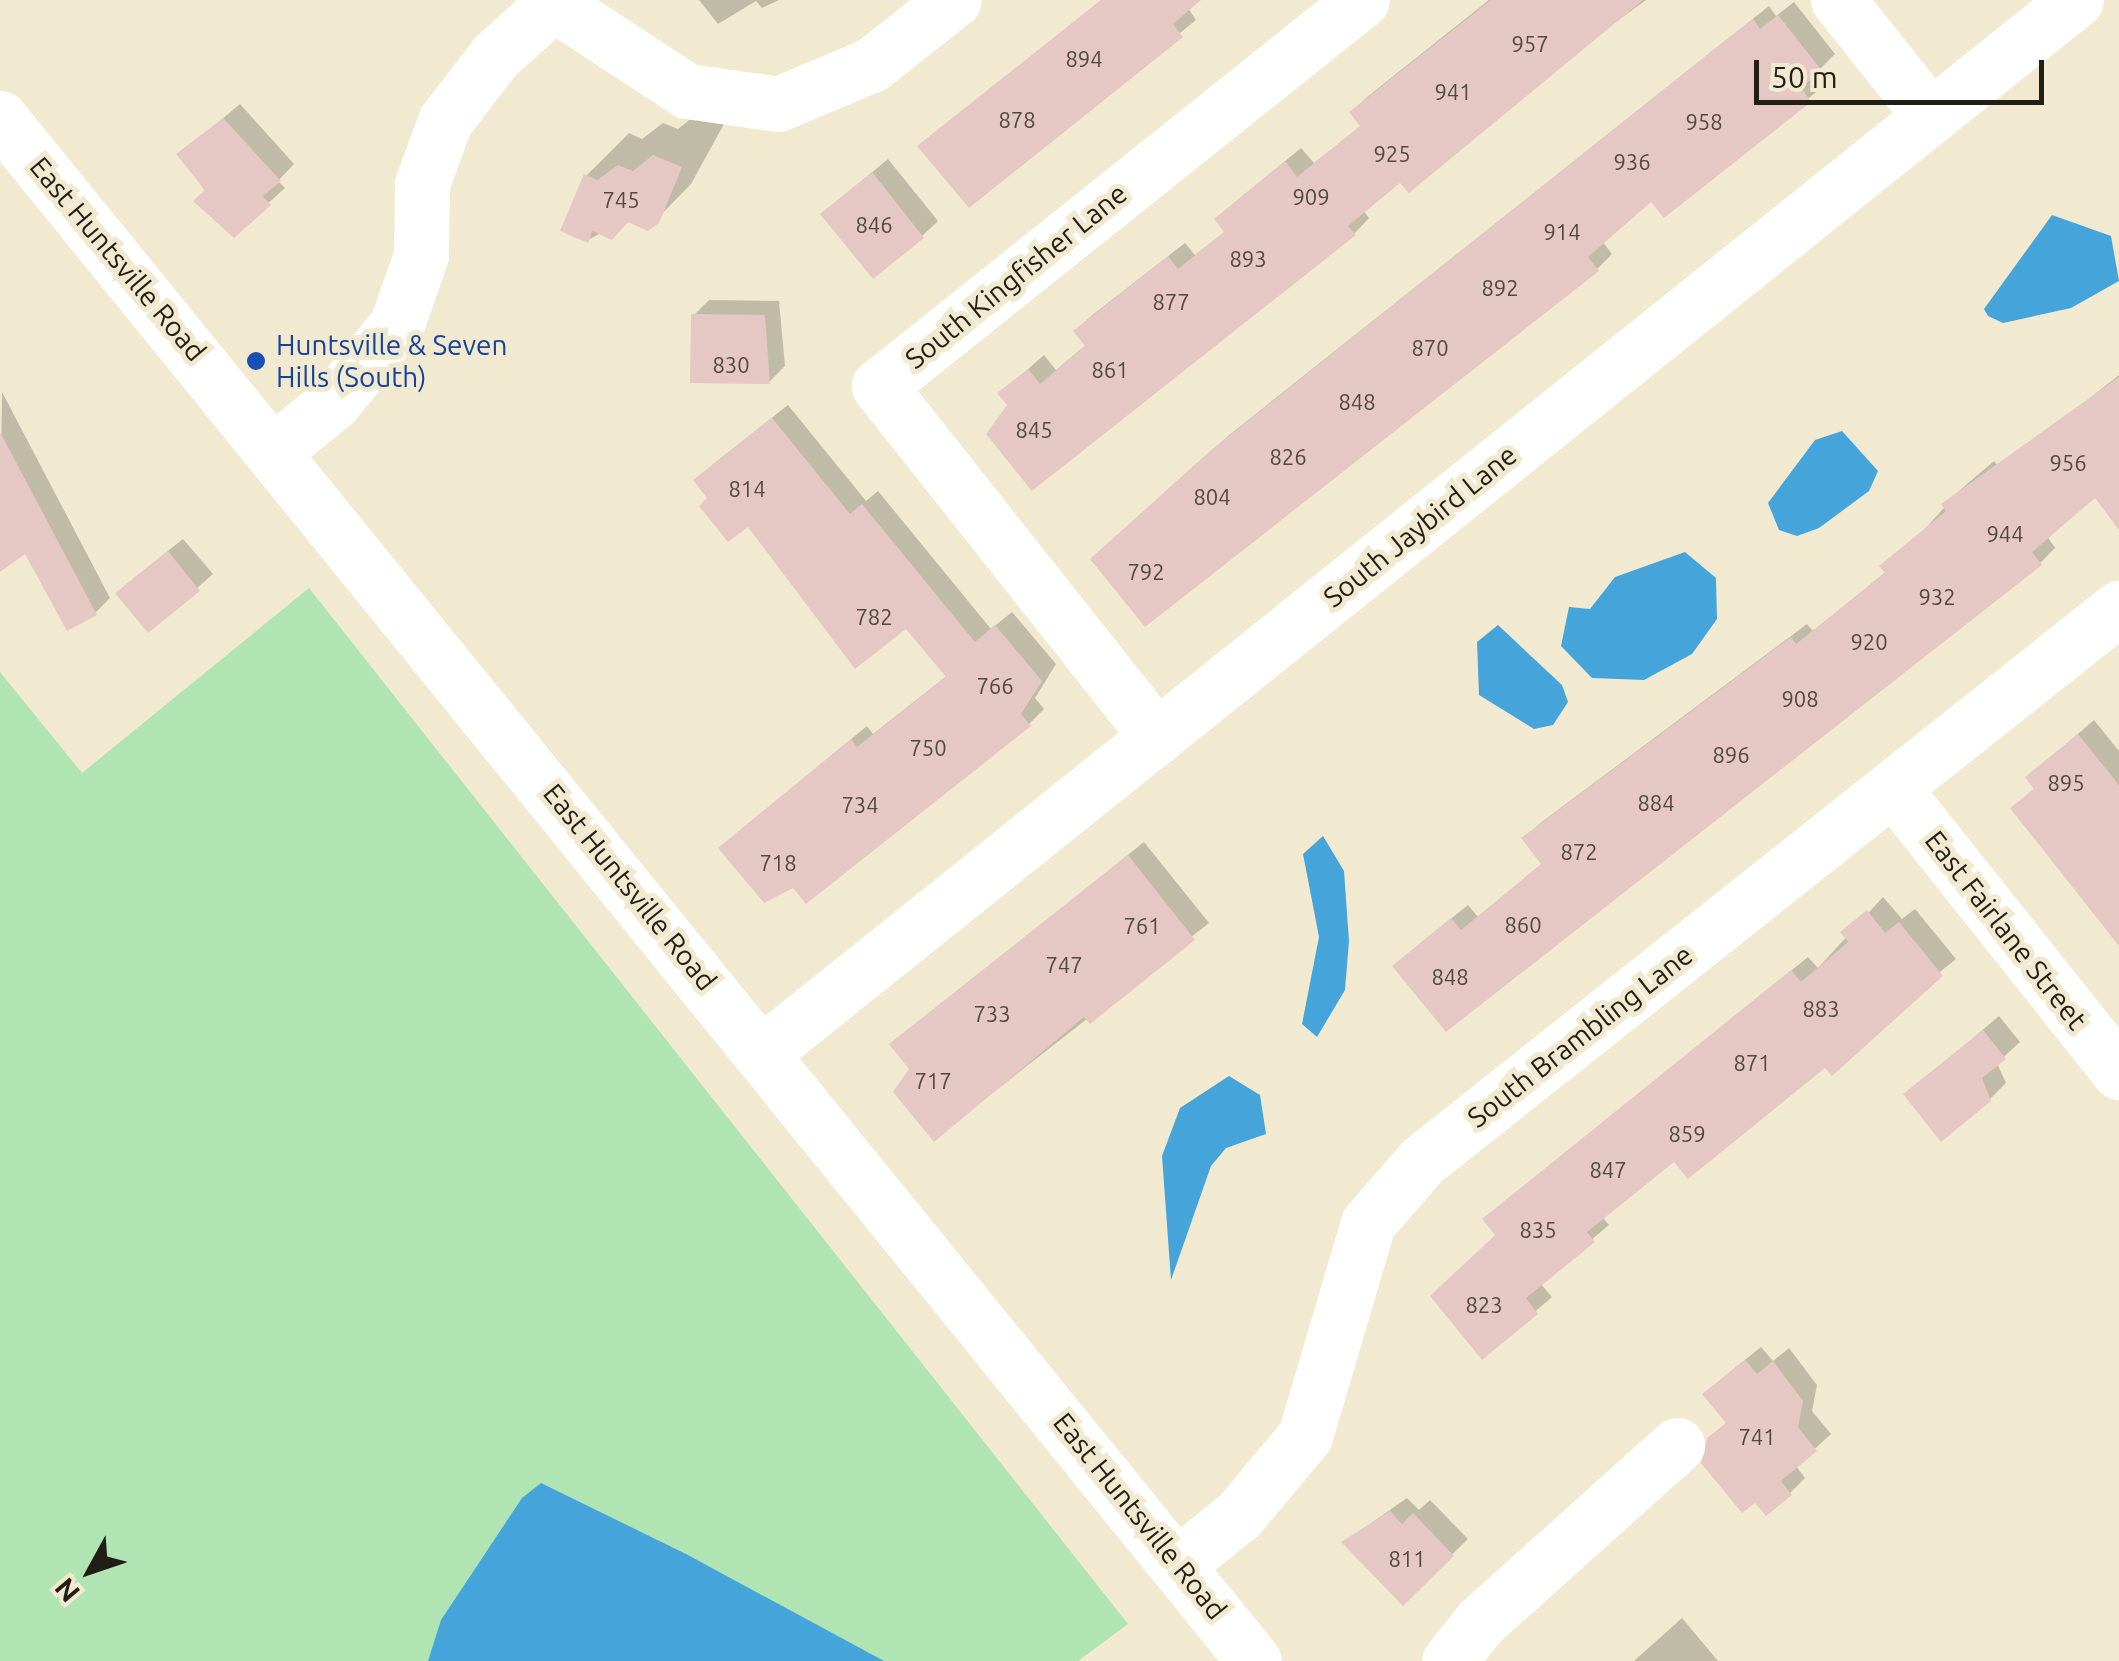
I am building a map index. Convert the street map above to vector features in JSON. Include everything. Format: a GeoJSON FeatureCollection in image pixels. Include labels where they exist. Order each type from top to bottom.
{"type":"FeatureCollection","features":[{"type":"Feature","properties":{"kind":"street"},"geometry":{"type":"LineString","coordinates":[[275,450],[334,402],[397,324],[420,254],[422,184],[444,121],[495,56],[556,2],[687,91],[778,104],[871,65],[954,0]]}},
{"type":"Feature","properties":{"kind":"street","name":"South Kingfisher Lane"},"geometry":{"type":"LineString","coordinates":[[1157,737],[879,386],[1362,0]]}},
{"type":"Feature","properties":{"kind":"street"},"geometry":{"type":"LineString","coordinates":[[1838,0],[1931,116]]}},
{"type":"Feature","properties":{"kind":"street","name":"South Jaybird Lane"},"geometry":{"type":"LineString","coordinates":[[764,1052],[2076,0]]}},
{"type":"Feature","properties":{"kind":"street","name":"East Huntsville Road"},"geometry":{"type":"LineString","coordinates":[[0,118],[275,450],[1254,1661]]}},
{"type":"Feature","properties":{"kind":"street","name":"South Brambling Lane"},"geometry":{"type":"LineString","coordinates":[[1178,1564],[1240,1515],[1306,1436],[1368,1223],[1422,1161],[2119,608]]}},
{"type":"Feature","properties":{"kind":"street","name":"East Fairlane Street"},"geometry":{"type":"LineString","coordinates":[[1893,788],[2119,1072]]}},
{"type":"Feature","properties":{"kind":"street"},"geometry":{"type":"LineString","coordinates":[[1448,1661],[1480,1622],[1677,1446]]}},
{"type":"Feature","properties":{"kind":"green space"},"geometry":{"type":"Polygon","coordinates":[[[309,588],[1128,1624],[1078,1661],[0,1661],[0,672],[82,773],[309,588]]]}},
{"type":"Feature","properties":{"kind":"water"},"geometry":{"type":"Polygon","coordinates":[[[2052,215],[2111,236],[2119,281],[2071,308],[2003,323],[1988,316],[1984,309],[2052,215]]]}},
{"type":"Feature","properties":{"kind":"water"},"geometry":{"type":"Polygon","coordinates":[[[1842,431],[1878,471],[1869,491],[1819,528],[1797,536],[1779,530],[1768,503],[1815,440],[1842,431]]]}},
{"type":"Feature","properties":{"kind":"water"},"geometry":{"type":"Polygon","coordinates":[[[1685,552],[1716,578],[1717,619],[1692,654],[1644,680],[1592,678],[1561,646],[1569,607],[1590,609],[1615,577],[1685,552]]]}},
{"type":"Feature","properties":{"kind":"water"},"geometry":{"type":"Polygon","coordinates":[[[1498,625],[1562,685],[1568,702],[1553,725],[1534,729],[1479,695],[1477,642],[1498,625]]]}},
{"type":"Feature","properties":{"kind":"water"},"geometry":{"type":"Polygon","coordinates":[[[1323,836],[1344,871],[1349,941],[1345,990],[1317,1037],[1302,1024],[1319,937],[1303,854],[1323,836]]]}},
{"type":"Feature","properties":{"kind":"water"},"geometry":{"type":"Polygon","coordinates":[[[1229,1076],[1260,1095],[1266,1134],[1226,1148],[1211,1166],[1171,1280],[1162,1156],[1180,1108],[1229,1076]]]}},
{"type":"Feature","properties":{"kind":"water"},"geometry":{"type":"Polygon","coordinates":[[[541,1483],[686,1554],[884,1661],[428,1661],[441,1620],[522,1498],[541,1483]]]}},
{"type":"Feature","properties":{"kind":"building"},"geometry":{"type":"Polygon","coordinates":[[[1101,0],[1201,0],[1173,24],[1183,37],[969,208],[917,146],[1101,0]]]}},
{"type":"Feature","properties":{"kind":"building"},"geometry":{"type":"Polygon","coordinates":[[[1491,0],[1643,0],[1409,193],[1400,183],[1348,226],[1356,235],[1032,491],[986,434],[1007,405],[997,393],[1028,369],[1040,384],[1085,346],[1073,331],[1168,256],[1178,269],[1224,232],[1214,219],[1285,161],[1297,177],[1360,126],[1349,112],[1491,0]]]}},
{"type":"Feature","properties":{"kind":"building"},"geometry":{"type":"Polygon","coordinates":[[[1778,15],[1822,71],[1801,87],[1811,102],[1664,218],[1651,202],[1588,257],[1599,271],[1145,627],[1090,559],[1210,451],[1718,46],[1753,19],[1760,29],[1778,15]]]}},
{"type":"Feature","properties":{"kind":"building"},"geometry":{"type":"Polygon","coordinates":[[[223,118],[281,181],[263,196],[271,205],[234,238],[193,201],[205,190],[176,154],[223,118]]]}},
{"type":"Feature","properties":{"kind":"building"},"geometry":{"type":"Polygon","coordinates":[[[653,155],[682,167],[659,223],[648,231],[628,222],[612,240],[592,231],[588,243],[560,231],[584,174],[597,180],[618,165],[633,171],[653,155]]]}},
{"type":"Feature","properties":{"kind":"building"},"geometry":{"type":"Polygon","coordinates":[[[872,172],[924,238],[873,279],[820,214],[872,172]]]}},
{"type":"Feature","properties":{"kind":"building"},"geometry":{"type":"Polygon","coordinates":[[[691,314],[765,315],[770,384],[690,383],[691,314]]]}},
{"type":"Feature","properties":{"kind":"building"},"geometry":{"type":"Polygon","coordinates":[[[2119,377],[2119,530],[2095,498],[2032,552],[2042,565],[1446,1032],[1392,966],[1451,918],[1461,930],[1541,864],[1521,838],[1791,637],[1796,644],[1885,573],[1879,566],[1946,511],[1941,504],[2119,377]]]}},
{"type":"Feature","properties":{"kind":"building"},"geometry":{"type":"Polygon","coordinates":[[[772,418],[850,514],[862,504],[975,642],[995,625],[1042,681],[1021,714],[1031,726],[806,904],[793,888],[764,903],[718,848],[851,739],[857,747],[946,677],[906,629],[855,669],[748,527],[728,542],[699,506],[707,498],[693,480],[772,418]]]}},
{"type":"Feature","properties":{"kind":"building"},"geometry":{"type":"Polygon","coordinates":[[[0,432],[97,615],[67,631],[25,554],[0,572],[0,432]]]}},
{"type":"Feature","properties":{"kind":"building"},"geometry":{"type":"Polygon","coordinates":[[[168,551],[200,591],[148,633],[115,593],[168,551]]]}},
{"type":"Feature","properties":{"kind":"building"},"geometry":{"type":"Polygon","coordinates":[[[2078,734],[2119,785],[2119,946],[2010,808],[2034,789],[2025,777],[2078,734]]]}},
{"type":"Feature","properties":{"kind":"building"},"geometry":{"type":"Polygon","coordinates":[[[1128,855],[1195,940],[1090,1024],[1084,1017],[934,1142],[893,1092],[909,1069],[889,1044],[1128,855]]]}},
{"type":"Feature","properties":{"kind":"building"},"geometry":{"type":"Polygon","coordinates":[[[1867,910],[1885,933],[1899,922],[1943,976],[1832,1076],[1825,1068],[1688,1179],[1674,1162],[1587,1232],[1595,1242],[1526,1298],[1538,1314],[1482,1360],[1430,1296],[1495,1235],[1482,1219],[1791,970],[1801,982],[1848,942],[1840,932],[1867,910]]]}},
{"type":"Feature","properties":{"kind":"building"},"geometry":{"type":"Polygon","coordinates":[[[1983,1030],[2006,1059],[1982,1078],[1991,1101],[1941,1142],[1903,1094],[1983,1030]]]}},
{"type":"Feature","properties":{"kind":"building"},"geometry":{"type":"Polygon","coordinates":[[[1745,1360],[1757,1374],[1773,1361],[1803,1401],[1798,1427],[1817,1451],[1781,1481],[1792,1495],[1766,1516],[1755,1503],[1742,1513],[1701,1463],[1707,1438],[1726,1423],[1702,1394],[1745,1360]]]}},
{"type":"Feature","properties":{"kind":"building"},"geometry":{"type":"Polygon","coordinates":[[[1390,1511],[1402,1524],[1413,1513],[1454,1556],[1403,1606],[1341,1542],[1390,1511]]]}},
{"type":"Feature","properties":{"kind":"place","name":"Huntsville & Seven Hills (South)"},"geometry":{"type":"Point","coordinates":[256,361]}}]}
